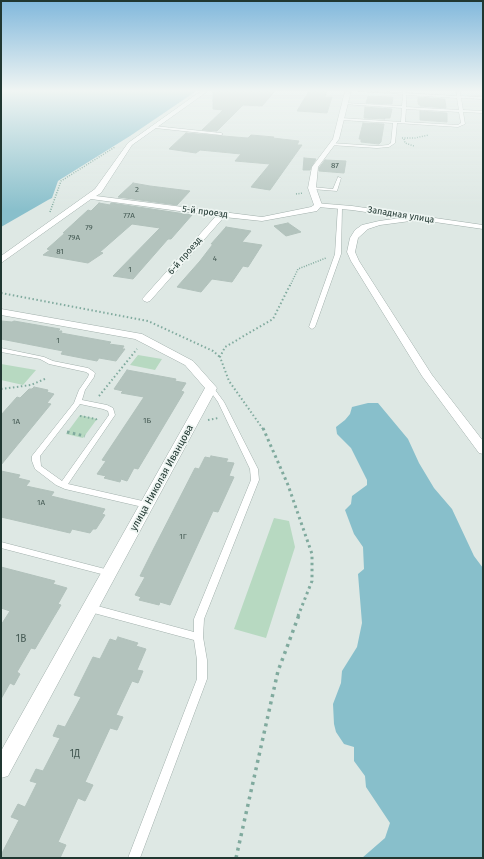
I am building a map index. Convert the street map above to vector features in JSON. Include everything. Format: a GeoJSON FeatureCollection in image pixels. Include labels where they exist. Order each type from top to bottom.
{"type":"FeatureCollection","features":[{"type":"Feature","properties":{"kind":"street"},"geometry":{"type":"LineString","coordinates":[[1,260],[98,190],[130,144],[149,131]]}},
{"type":"Feature","properties":{"kind":"street"},"geometry":{"type":"LineString","coordinates":[[318,205],[312,188],[315,167],[336,139],[338,131]]}},
{"type":"Feature","properties":{"kind":"street","name":"5-й проезд"},"geometry":{"type":"LineString","coordinates":[[89,197],[262,219],[271,219],[314,209],[318,205]]}},
{"type":"Feature","properties":{"kind":"street","name":"Западная улица"},"geometry":{"type":"LineString","coordinates":[[318,205],[483,227]]}},
{"type":"Feature","properties":{"kind":"street","name":"6-й проезд"},"geometry":{"type":"LineString","coordinates":[[147,299],[222,214]]}},
{"type":"Feature","properties":{"kind":"street"},"geometry":{"type":"LineString","coordinates":[[414,218],[379,223],[366,227],[358,232],[354,238],[351,252],[354,261],[427,376],[483,450]]}},
{"type":"Feature","properties":{"kind":"street"},"geometry":{"type":"LineString","coordinates":[[1,312],[130,334],[145,339],[188,363],[211,388]]}},
{"type":"Feature","properties":{"kind":"street","name":"улица Николая Иванцова"},"geometry":{"type":"LineString","coordinates":[[1,769],[211,388]]}},
{"type":"Feature","properties":{"kind":"lane"},"geometry":{"type":"LineString","coordinates":[[194,131],[221,134]]}},
{"type":"Feature","properties":{"kind":"lane"},"geometry":{"type":"LineString","coordinates":[[331,144],[381,147],[393,143],[394,131]]}},
{"type":"Feature","properties":{"kind":"lane"},"geometry":{"type":"LineString","coordinates":[[312,188],[335,190],[339,178]]}},
{"type":"Feature","properties":{"kind":"lane"},"geometry":{"type":"LineString","coordinates":[[312,327],[338,254],[340,207]]}},
{"type":"Feature","properties":{"kind":"lane"},"geometry":{"type":"LineString","coordinates":[[1,350],[42,358],[51,363],[91,372],[92,376],[82,390],[78,401],[36,459],[38,466],[63,485],[147,505]]}},
{"type":"Feature","properties":{"kind":"lane"},"geometry":{"type":"LineString","coordinates":[[134,858],[202,679],[202,653],[198,637],[198,623],[201,613],[255,482],[256,476],[221,402],[211,388]]}},
{"type":"Feature","properties":{"kind":"lane"},"geometry":{"type":"LineString","coordinates":[[63,485],[112,415],[112,412],[105,407],[78,401]]}},
{"type":"Feature","properties":{"kind":"lane"},"geometry":{"type":"LineString","coordinates":[[1,546],[109,573]]}},
{"type":"Feature","properties":{"kind":"lane"},"geometry":{"type":"LineString","coordinates":[[90,608],[198,637]]}},
{"type":"Feature","properties":{"kind":"path"},"geometry":{"type":"LineString","coordinates":[[394,137],[415,138],[429,135]]}},
{"type":"Feature","properties":{"kind":"path"},"geometry":{"type":"LineString","coordinates":[[404,138],[404,143],[414,146]]}},
{"type":"Feature","properties":{"kind":"path"},"geometry":{"type":"LineString","coordinates":[[220,357],[222,351],[231,343],[273,319],[298,269],[327,257]]}},
{"type":"Feature","properties":{"kind":"path"},"geometry":{"type":"LineString","coordinates":[[1,294],[148,321],[213,351],[220,357],[225,373],[233,387],[262,426],[288,485],[312,554],[312,581],[289,638],[278,671],[236,858]]}},
{"type":"Feature","properties":{"kind":"path"},"geometry":{"type":"LineString","coordinates":[[92,404],[145,339]]}},
{"type":"Feature","properties":{"kind":"path"},"geometry":{"type":"LineString","coordinates":[[1,389],[31,385],[47,378]]}},
{"type":"Feature","properties":{"kind":"path"},"geometry":{"type":"LineString","coordinates":[[76,417],[79,416],[96,419],[97,421],[93,426]]}},
{"type":"Feature","properties":{"kind":"path"},"geometry":{"type":"LineString","coordinates":[[69,427],[65,432],[96,438]]}},
{"type":"Feature","properties":{"kind":"path"},"geometry":{"type":"LineString","coordinates":[[86,436],[90,431]]}},
{"type":"Feature","properties":{"kind":"green space"},"geometry":{"type":"Polygon","coordinates":[[[138,355],[162,359],[155,370],[130,365],[138,355]]]}},
{"type":"Feature","properties":{"kind":"green space"},"geometry":{"type":"Polygon","coordinates":[[[1,364],[36,370],[23,385],[1,380],[1,364]]]}},
{"type":"Feature","properties":{"kind":"green space"},"geometry":{"type":"Polygon","coordinates":[[[80,415],[97,419],[83,438],[66,434],[80,415]]]}},
{"type":"Feature","properties":{"kind":"green space"},"geometry":{"type":"Polygon","coordinates":[[[274,518],[289,521],[295,547],[266,638],[234,629],[274,518]]]}},
{"type":"Feature","properties":{"kind":"water"},"geometry":{"type":"Polygon","coordinates":[[[1,131],[137,131],[58,181],[52,198],[1,227],[1,131]]]}},
{"type":"Feature","properties":{"kind":"water"},"geometry":{"type":"Polygon","coordinates":[[[368,403],[378,403],[408,439],[419,463],[434,488],[452,509],[474,556],[483,568],[483,858],[362,858],[385,838],[390,823],[366,787],[365,776],[354,761],[354,747],[344,744],[336,732],[334,724],[333,704],[341,683],[342,671],[357,647],[362,623],[358,574],[364,569],[363,547],[354,534],[345,510],[351,504],[352,496],[367,485],[367,480],[351,448],[337,434],[336,427],[350,414],[352,407],[368,403]]]}},
{"type":"Feature","properties":{"kind":"building"},"geometry":{"type":"Polygon","coordinates":[[[361,131],[383,131],[381,142],[379,144],[361,142],[361,139],[359,139],[361,131]]]}},
{"type":"Feature","properties":{"kind":"building"},"geometry":{"type":"Polygon","coordinates":[[[186,133],[248,138],[251,135],[274,137],[273,138],[299,141],[297,145],[302,145],[270,190],[251,187],[270,164],[235,161],[241,154],[200,150],[196,153],[169,149],[186,133]]]}},
{"type":"Feature","properties":{"kind":"building"},"geometry":{"type":"Polygon","coordinates":[[[304,158],[316,159],[310,170],[303,170],[304,158]]]}},
{"type":"Feature","properties":{"kind":"building"},"geometry":{"type":"Polygon","coordinates":[[[325,160],[346,161],[344,173],[319,171],[319,168],[325,160]]]}},
{"type":"Feature","properties":{"kind":"building"},"geometry":{"type":"Polygon","coordinates":[[[133,183],[190,191],[177,205],[118,197],[133,183]]]}},
{"type":"Feature","properties":{"kind":"building"},"geometry":{"type":"Polygon","coordinates":[[[99,203],[110,205],[111,203],[192,215],[171,239],[168,239],[133,279],[113,276],[160,228],[132,224],[100,252],[103,253],[88,263],[43,255],[50,250],[47,249],[65,233],[63,233],[88,210],[91,211],[99,203]]]}},
{"type":"Feature","properties":{"kind":"building"},"geometry":{"type":"Polygon","coordinates":[[[288,223],[301,232],[286,236],[274,226],[288,223]]]}},
{"type":"Feature","properties":{"kind":"building"},"geometry":{"type":"Polygon","coordinates":[[[226,227],[251,231],[242,242],[262,245],[248,267],[243,266],[232,282],[212,279],[201,292],[177,287],[200,261],[213,244],[211,244],[226,227]]]}},
{"type":"Feature","properties":{"kind":"building"},"geometry":{"type":"Polygon","coordinates":[[[1,321],[14,321],[60,329],[58,331],[62,331],[61,333],[111,342],[109,344],[124,346],[122,349],[125,349],[116,361],[99,358],[97,361],[61,354],[63,351],[1,339],[1,321]]]}},
{"type":"Feature","properties":{"kind":"building"},"geometry":{"type":"Polygon","coordinates":[[[127,370],[176,379],[175,381],[186,383],[181,391],[184,392],[138,469],[134,468],[127,481],[121,479],[120,482],[104,478],[106,476],[97,474],[106,461],[102,460],[144,397],[121,393],[123,391],[114,389],[127,370]]]}},
{"type":"Feature","properties":{"kind":"building"},"geometry":{"type":"Polygon","coordinates":[[[34,387],[48,390],[47,392],[54,394],[47,403],[51,404],[1,465],[1,415],[17,397],[20,398],[29,389],[34,387]]]}},
{"type":"Feature","properties":{"kind":"building"},"geometry":{"type":"Polygon","coordinates":[[[211,456],[228,459],[226,462],[234,463],[229,476],[234,477],[218,512],[213,511],[170,605],[160,602],[159,605],[139,600],[141,597],[135,595],[145,577],[140,576],[154,548],[195,468],[199,469],[205,457],[210,458],[211,456]]]}},
{"type":"Feature","properties":{"kind":"building"},"geometry":{"type":"Polygon","coordinates":[[[1,471],[20,475],[18,478],[30,481],[26,486],[54,492],[51,496],[105,509],[102,514],[105,515],[96,529],[93,529],[90,533],[72,529],[70,533],[1,517],[1,471]]]}},
{"type":"Feature","properties":{"kind":"building"},"geometry":{"type":"Polygon","coordinates":[[[1,567],[55,581],[53,584],[67,588],[58,604],[61,605],[35,649],[31,648],[17,672],[20,674],[14,685],[10,683],[1,699],[1,625],[10,611],[1,608],[1,567]]]}},
{"type":"Feature","properties":{"kind":"building"},"geometry":{"type":"Polygon","coordinates":[[[118,637],[138,643],[136,646],[146,649],[137,670],[143,671],[138,683],[132,681],[116,715],[123,717],[117,730],[110,728],[85,782],[93,785],[85,801],[78,798],[58,842],[66,845],[60,858],[1,858],[1,855],[19,820],[11,817],[18,804],[25,807],[37,783],[30,781],[36,769],[43,771],[60,738],[53,736],[58,725],[65,727],[81,697],[74,695],[93,657],[100,659],[110,639],[116,641],[118,637]]]}}]}
